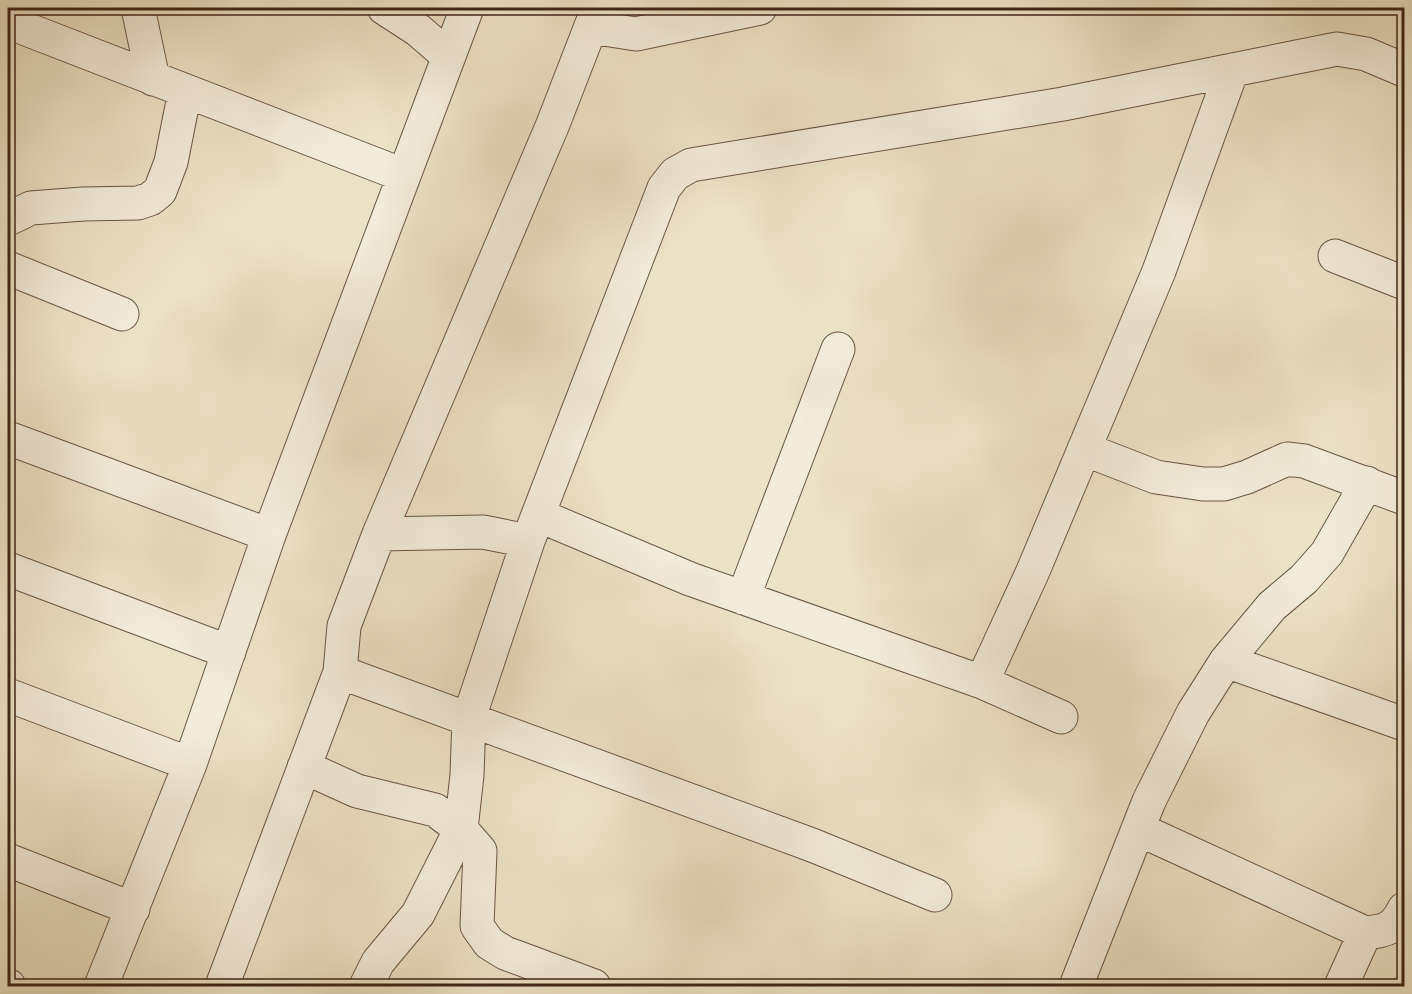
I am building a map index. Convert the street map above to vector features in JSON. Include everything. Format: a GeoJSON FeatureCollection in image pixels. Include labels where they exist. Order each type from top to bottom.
{"type":"FeatureCollection","features":[{"type":"Feature","properties":{"kind":"street"},"geometry":{"type":"LineString","coordinates":[[138,8],[153,79]]}},
{"type":"Feature","properties":{"kind":"street"},"geometry":{"type":"LineString","coordinates":[[384,8],[418,30],[448,56]]}},
{"type":"Feature","properties":{"kind":"street"},"geometry":{"type":"LineString","coordinates":[[101,987],[190,764],[269,535],[467,8]]}},
{"type":"Feature","properties":{"kind":"street"},"geometry":{"type":"LineString","coordinates":[[222,987],[340,672],[344,626],[379,534],[553,124],[594,17],[636,34],[760,8]]}},
{"type":"Feature","properties":{"kind":"street"},"geometry":{"type":"LineString","coordinates":[[8,22],[404,175]]}},
{"type":"Feature","properties":{"kind":"street"},"geometry":{"type":"LineString","coordinates":[[366,987],[378,962],[418,914],[461,830],[467,775],[469,718],[533,528],[664,189],[675,174],[691,165],[1063,104],[1337,49],[1366,54],[1404,70]]}},
{"type":"Feature","properties":{"kind":"street"},"geometry":{"type":"LineString","coordinates":[[982,682],[1033,571],[1159,271],[1232,70]]}},
{"type":"Feature","properties":{"kind":"street"},"geometry":{"type":"LineString","coordinates":[[8,219],[30,208],[138,203],[150,199],[160,191],[171,162],[185,92]]}},
{"type":"Feature","properties":{"kind":"street"},"geometry":{"type":"LineString","coordinates":[[1335,256],[1404,283]]}},
{"type":"Feature","properties":{"kind":"street"},"geometry":{"type":"LineString","coordinates":[[8,268],[122,314]]}},
{"type":"Feature","properties":{"kind":"street"},"geometry":{"type":"LineString","coordinates":[[743,598],[838,349]]}},
{"type":"Feature","properties":{"kind":"street"},"geometry":{"type":"LineString","coordinates":[[8,438],[269,535]]}},
{"type":"Feature","properties":{"kind":"street"},"geometry":{"type":"LineString","coordinates":[[1084,449],[1156,477],[1203,484],[1224,484],[1247,477],[1287,459],[1304,461],[1404,498]]}},
{"type":"Feature","properties":{"kind":"street"},"geometry":{"type":"LineString","coordinates":[[1076,987],[1149,801],[1193,713],[1226,661],[1272,606],[1304,579],[1327,553],[1367,483]]}},
{"type":"Feature","properties":{"kind":"street"},"geometry":{"type":"LineString","coordinates":[[379,534],[483,532],[533,528],[690,579],[982,682],[1061,717]]}},
{"type":"Feature","properties":{"kind":"street"},"geometry":{"type":"LineString","coordinates":[[8,569],[229,652]]}},
{"type":"Feature","properties":{"kind":"street"},"geometry":{"type":"LineString","coordinates":[[1226,661],[1404,724]]}},
{"type":"Feature","properties":{"kind":"street"},"geometry":{"type":"LineString","coordinates":[[340,672],[812,845],[935,895]]}},
{"type":"Feature","properties":{"kind":"street"},"geometry":{"type":"LineString","coordinates":[[8,695],[190,764]]}},
{"type":"Feature","properties":{"kind":"street"},"geometry":{"type":"LineString","coordinates":[[304,767],[357,791],[435,810],[461,830],[480,851],[477,926],[489,943],[506,953],[594,987]]}},
{"type":"Feature","properties":{"kind":"street"},"geometry":{"type":"LineString","coordinates":[[1138,829],[1365,933],[1385,931],[1400,918],[1404,909]]}},
{"type":"Feature","properties":{"kind":"street"},"geometry":{"type":"LineString","coordinates":[[8,860],[133,909]]}},
{"type":"Feature","properties":{"kind":"street"},"geometry":{"type":"LineString","coordinates":[[1341,987],[1365,933]]}}]}
